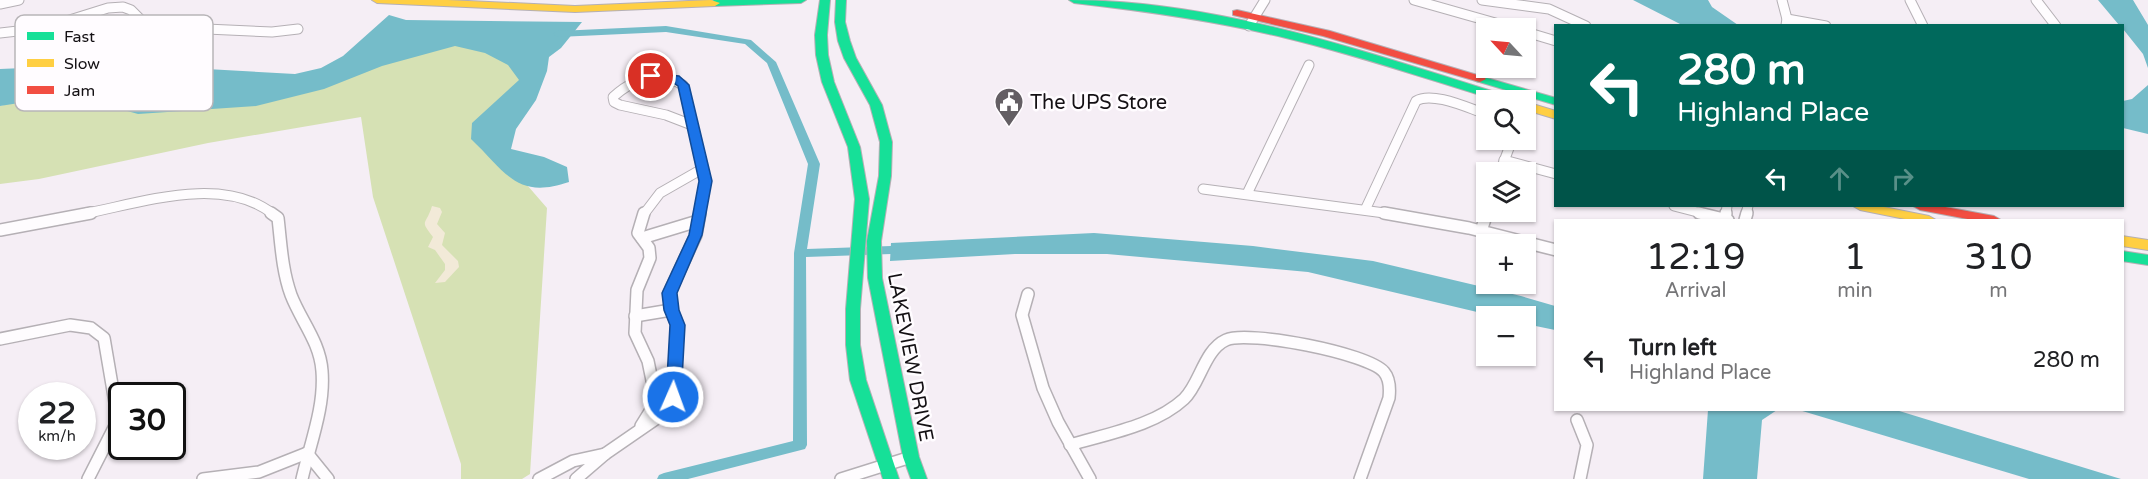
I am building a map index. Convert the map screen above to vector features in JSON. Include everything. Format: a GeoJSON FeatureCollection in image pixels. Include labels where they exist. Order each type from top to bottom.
{"type":"FeatureCollection","features":[{"type":"Feature","properties":{"kind":"main road"},"geometry":{"type":"LineString","coordinates":[[377,0],[575,9],[801,0]]}},
{"type":"Feature","properties":{"kind":"main road","name":"LAKEVIEW DRIVE"},"geometry":{"type":"LineString","coordinates":[[825,0],[821,35],[822,55],[828,82],[854,147],[862,198],[853,345],[858,380],[889,472]]}},
{"type":"Feature","properties":{"kind":"main road","name":"LAKEVIEW DRIVE"},"geometry":{"type":"LineString","coordinates":[[841,0],[839,21],[844,47],[882,119],[886,142],[884,187],[875,235],[873,269],[876,293],[911,457],[919,479]]}},
{"type":"Feature","properties":{"kind":"main road"},"geometry":{"type":"LineString","coordinates":[[1074,0],[1252,21],[1476,90]]}},
{"type":"Feature","properties":{"kind":"main road"},"geometry":{"type":"LineString","coordinates":[[1160,0],[1337,37],[1554,101]]}},
{"type":"Feature","properties":{"kind":"main road"},"geometry":{"type":"LineString","coordinates":[[1536,109],[1554,114]]}},
{"type":"Feature","properties":{"kind":"main road"},"geometry":{"type":"LineString","coordinates":[[1865,207],[1924,219]]}},
{"type":"Feature","properties":{"kind":"main road"},"geometry":{"type":"LineString","coordinates":[[1925,207],[1989,219]]}},
{"type":"Feature","properties":{"kind":"main road"},"geometry":{"type":"LineString","coordinates":[[2124,242],[2148,245]]}},
{"type":"Feature","properties":{"kind":"main road"},"geometry":{"type":"LineString","coordinates":[[2124,256],[2148,260]]}},
{"type":"Feature","properties":{"kind":"street"},"geometry":{"type":"LineString","coordinates":[[0,4],[19,0]]}},
{"type":"Feature","properties":{"kind":"street"},"geometry":{"type":"LineString","coordinates":[[1252,21],[1265,0]]}},
{"type":"Feature","properties":{"kind":"street"},"geometry":{"type":"LineString","coordinates":[[1414,0],[1478,18]]}},
{"type":"Feature","properties":{"kind":"street"},"geometry":{"type":"LineString","coordinates":[[1482,0],[1554,9],[1569,14],[1583,24]]}},
{"type":"Feature","properties":{"kind":"street"},"geometry":{"type":"LineString","coordinates":[[1782,0],[1787,22],[1806,24]]}},
{"type":"Feature","properties":{"kind":"street"},"geometry":{"type":"LineString","coordinates":[[1910,0],[1922,24]]}},
{"type":"Feature","properties":{"kind":"street"},"geometry":{"type":"LineString","coordinates":[[2036,0],[2054,24]]}},
{"type":"Feature","properties":{"kind":"street"},"geometry":{"type":"LineString","coordinates":[[86,15],[108,8],[123,7],[136,15]]}},
{"type":"Feature","properties":{"kind":"street"},"geometry":{"type":"LineString","coordinates":[[213,29],[272,32],[298,29]]}},
{"type":"Feature","properties":{"kind":"street"},"geometry":{"type":"LineString","coordinates":[[0,33],[15,31]]}},
{"type":"Feature","properties":{"kind":"street"},"geometry":{"type":"LineString","coordinates":[[1536,35],[1554,40]]}},
{"type":"Feature","properties":{"kind":"street"},"geometry":{"type":"LineString","coordinates":[[1247,194],[1309,65]]}},
{"type":"Feature","properties":{"kind":"street"},"geometry":{"type":"LineString","coordinates":[[576,479],[605,454],[663,414],[673,397],[677,325],[671,310],[669,293],[691,248],[705,181],[683,85],[675,79],[662,76],[638,79],[613,97],[614,102],[620,105],[666,115],[692,125]]}},
{"type":"Feature","properties":{"kind":"street"},"geometry":{"type":"LineString","coordinates":[[1366,208],[1413,103],[1424,96],[1433,97],[1476,110]]}},
{"type":"Feature","properties":{"kind":"street"},"geometry":{"type":"LineString","coordinates":[[1508,150],[1504,160],[1554,173]]}},
{"type":"Feature","properties":{"kind":"street"},"geometry":{"type":"LineString","coordinates":[[637,432],[651,410],[655,395],[648,361],[634,333],[637,291],[650,258],[649,248],[638,233],[639,221],[645,207],[659,193],[702,169]]}},
{"type":"Feature","properties":{"kind":"street"},"geometry":{"type":"LineString","coordinates":[[1203,189],[1366,208],[1481,231],[1554,249]]}},
{"type":"Feature","properties":{"kind":"street"},"geometry":{"type":"LineString","coordinates":[[0,230],[207,192],[250,198],[265,206],[278,218],[286,279],[295,305],[313,334],[321,358],[322,379],[319,405],[302,479]]}},
{"type":"Feature","properties":{"kind":"street"},"geometry":{"type":"LineString","coordinates":[[1678,207],[1723,219]]}},
{"type":"Feature","properties":{"kind":"street"},"geometry":{"type":"LineString","coordinates":[[642,238],[698,221]]}},
{"type":"Feature","properties":{"kind":"street"},"geometry":{"type":"LineString","coordinates":[[1481,231],[1484,222]]}},
{"type":"Feature","properties":{"kind":"street"},"geometry":{"type":"LineString","coordinates":[[1028,294],[1022,315],[1043,388],[1070,445],[1090,479]]}},
{"type":"Feature","properties":{"kind":"street"},"geometry":{"type":"LineString","coordinates":[[635,316],[671,310]]}},
{"type":"Feature","properties":{"kind":"street"},"geometry":{"type":"LineString","coordinates":[[0,339],[70,325],[91,328],[104,338],[118,420],[88,479]]}},
{"type":"Feature","properties":{"kind":"street"},"geometry":{"type":"LineString","coordinates":[[1070,445],[1162,414],[1182,401],[1195,387],[1215,349],[1226,340],[1236,337],[1352,355],[1368,361],[1384,373],[1390,384],[1389,398],[1360,479]]}},
{"type":"Feature","properties":{"kind":"street"},"geometry":{"type":"LineString","coordinates":[[1577,420],[1587,445],[1580,479]]}},
{"type":"Feature","properties":{"kind":"street"},"geometry":{"type":"LineString","coordinates":[[203,479],[259,472],[307,453]]}},
{"type":"Feature","properties":{"kind":"street"},"geometry":{"type":"LineString","coordinates":[[307,453],[328,479]]}},
{"type":"Feature","properties":{"kind":"street"},"geometry":{"type":"LineString","coordinates":[[539,479],[573,461],[605,454]]}},
{"type":"Feature","properties":{"kind":"street"},"geometry":{"type":"LineString","coordinates":[[841,479],[889,472],[911,457]]}},
{"type":"Feature","properties":{"kind":"green space"},"geometry":{"type":"Polygon","coordinates":[[[463,27],[527,64],[501,155],[547,208],[530,474],[522,479],[461,479],[461,464],[373,197],[361,117],[208,143],[39,179],[0,184],[0,106],[15,102],[15,111],[213,111],[213,82],[333,82],[463,27]]]}},
{"type":"Feature","properties":{"kind":"sand"},"geometry":{"type":"Polygon","coordinates":[[[432,206],[440,208],[442,212],[437,224],[445,233],[442,245],[458,261],[459,267],[445,282],[435,283],[445,270],[445,264],[435,250],[428,247],[433,237],[425,222],[432,206]]]}},
{"type":"Feature","properties":{"kind":"water"},"geometry":{"type":"Polygon","coordinates":[[[1633,0],[1708,0],[1712,7],[1737,24],[1680,24],[1633,0]]]}},
{"type":"Feature","properties":{"kind":"water"},"geometry":{"type":"Polygon","coordinates":[[[2098,0],[2133,0],[2148,25],[2148,68],[2143,54],[2124,30],[2124,24],[2118,24],[2098,0]]]}},
{"type":"Feature","properties":{"kind":"water"},"geometry":{"type":"Polygon","coordinates":[[[389,15],[406,20],[582,22],[561,48],[549,57],[547,71],[536,100],[516,129],[511,149],[544,157],[567,167],[569,182],[536,188],[524,185],[503,172],[471,139],[472,123],[519,80],[508,65],[485,53],[455,46],[382,66],[324,89],[256,106],[213,109],[213,69],[295,74],[321,68],[343,56],[389,15]]]}},
{"type":"Feature","properties":{"kind":"water"},"geometry":{"type":"Polygon","coordinates":[[[15,68],[15,104],[0,106],[0,69],[15,68]]]}},
{"type":"Feature","properties":{"kind":"water"},"geometry":{"type":"Polygon","coordinates":[[[2148,85],[2148,134],[2124,128],[2124,101],[2132,99],[2148,85]]]}},
{"type":"Feature","properties":{"kind":"water"},"geometry":{"type":"Polygon","coordinates":[[[127,111],[182,111],[138,114],[127,111]]]}},
{"type":"Feature","properties":{"kind":"water"},"geometry":{"type":"Polygon","coordinates":[[[1094,233],[1253,246],[1373,261],[1476,285],[1476,294],[1521,296],[1554,306],[1554,330],[1536,326],[1536,306],[1476,306],[1476,312],[1308,272],[1107,254],[1015,254],[890,261],[891,243],[1094,233]]]}},
{"type":"Feature","properties":{"kind":"water"},"geometry":{"type":"Polygon","coordinates":[[[1708,411],[1776,411],[1762,420],[1757,479],[1703,479],[1708,411]]]}},
{"type":"Feature","properties":{"kind":"water"},"geometry":{"type":"Polygon","coordinates":[[[1802,411],[1899,411],[2121,479],[2029,479],[1802,411]]]}},
{"type":"Feature","properties":{"kind":"waterway"},"geometry":{"type":"LineString","coordinates":[[558,34],[666,29],[748,42],[771,62],[814,164],[800,253]]}},
{"type":"Feature","properties":{"kind":"waterway"},"geometry":{"type":"LineString","coordinates":[[800,253],[891,250]]}},
{"type":"Feature","properties":{"kind":"waterway"},"geometry":{"type":"LineString","coordinates":[[664,479],[800,445],[800,253]]}},
{"type":"Feature","properties":{"kind":"traffic: fast"},"geometry":{"type":"LineString","coordinates":[[715,3],[801,0]]}},
{"type":"Feature","properties":{"kind":"traffic: fast"},"geometry":{"type":"LineString","coordinates":[[825,0],[821,35],[822,55],[828,82],[854,147],[862,199],[853,309],[853,345],[858,380],[891,479]]}},
{"type":"Feature","properties":{"kind":"traffic: fast"},"geometry":{"type":"LineString","coordinates":[[841,0],[840,22],[844,41],[850,58],[876,105],[886,142],[885,176],[874,241],[875,278],[911,457],[919,479]]}},
{"type":"Feature","properties":{"kind":"traffic: fast"},"geometry":{"type":"LineString","coordinates":[[1074,0],[1236,23],[1317,42],[1476,90]]}},
{"type":"Feature","properties":{"kind":"traffic: fast"},"geometry":{"type":"LineString","coordinates":[[1480,79],[1554,101]]}},
{"type":"Feature","properties":{"kind":"traffic: fast"},"geometry":{"type":"LineString","coordinates":[[2124,256],[2148,260]]}},
{"type":"Feature","properties":{"kind":"traffic: slow"},"geometry":{"type":"LineString","coordinates":[[377,0],[575,9],[715,3]]}},
{"type":"Feature","properties":{"kind":"traffic: slow"},"geometry":{"type":"LineString","coordinates":[[1536,109],[1554,114]]}},
{"type":"Feature","properties":{"kind":"traffic: slow"},"geometry":{"type":"LineString","coordinates":[[1865,207],[1924,219]]}},
{"type":"Feature","properties":{"kind":"traffic: slow"},"geometry":{"type":"LineString","coordinates":[[2124,241],[2148,245]]}},
{"type":"Feature","properties":{"kind":"traffic: jam"},"geometry":{"type":"LineString","coordinates":[[1237,13],[1326,33],[1480,79]]}},
{"type":"Feature","properties":{"kind":"traffic: jam"},"geometry":{"type":"LineString","coordinates":[[1925,207],[1989,219]]}},
{"type":"Feature","properties":{"kind":"place","name":"The UPS Store"},"geometry":{"type":"Point","coordinates":[1009,128]}},
{"type":"Feature","properties":{"kind":"route"},"geometry":{"type":"LineString","coordinates":[[651,76],[675,79],[683,85],[705,181],[696,235],[669,293],[671,310],[677,325],[673,397]]}}]}
